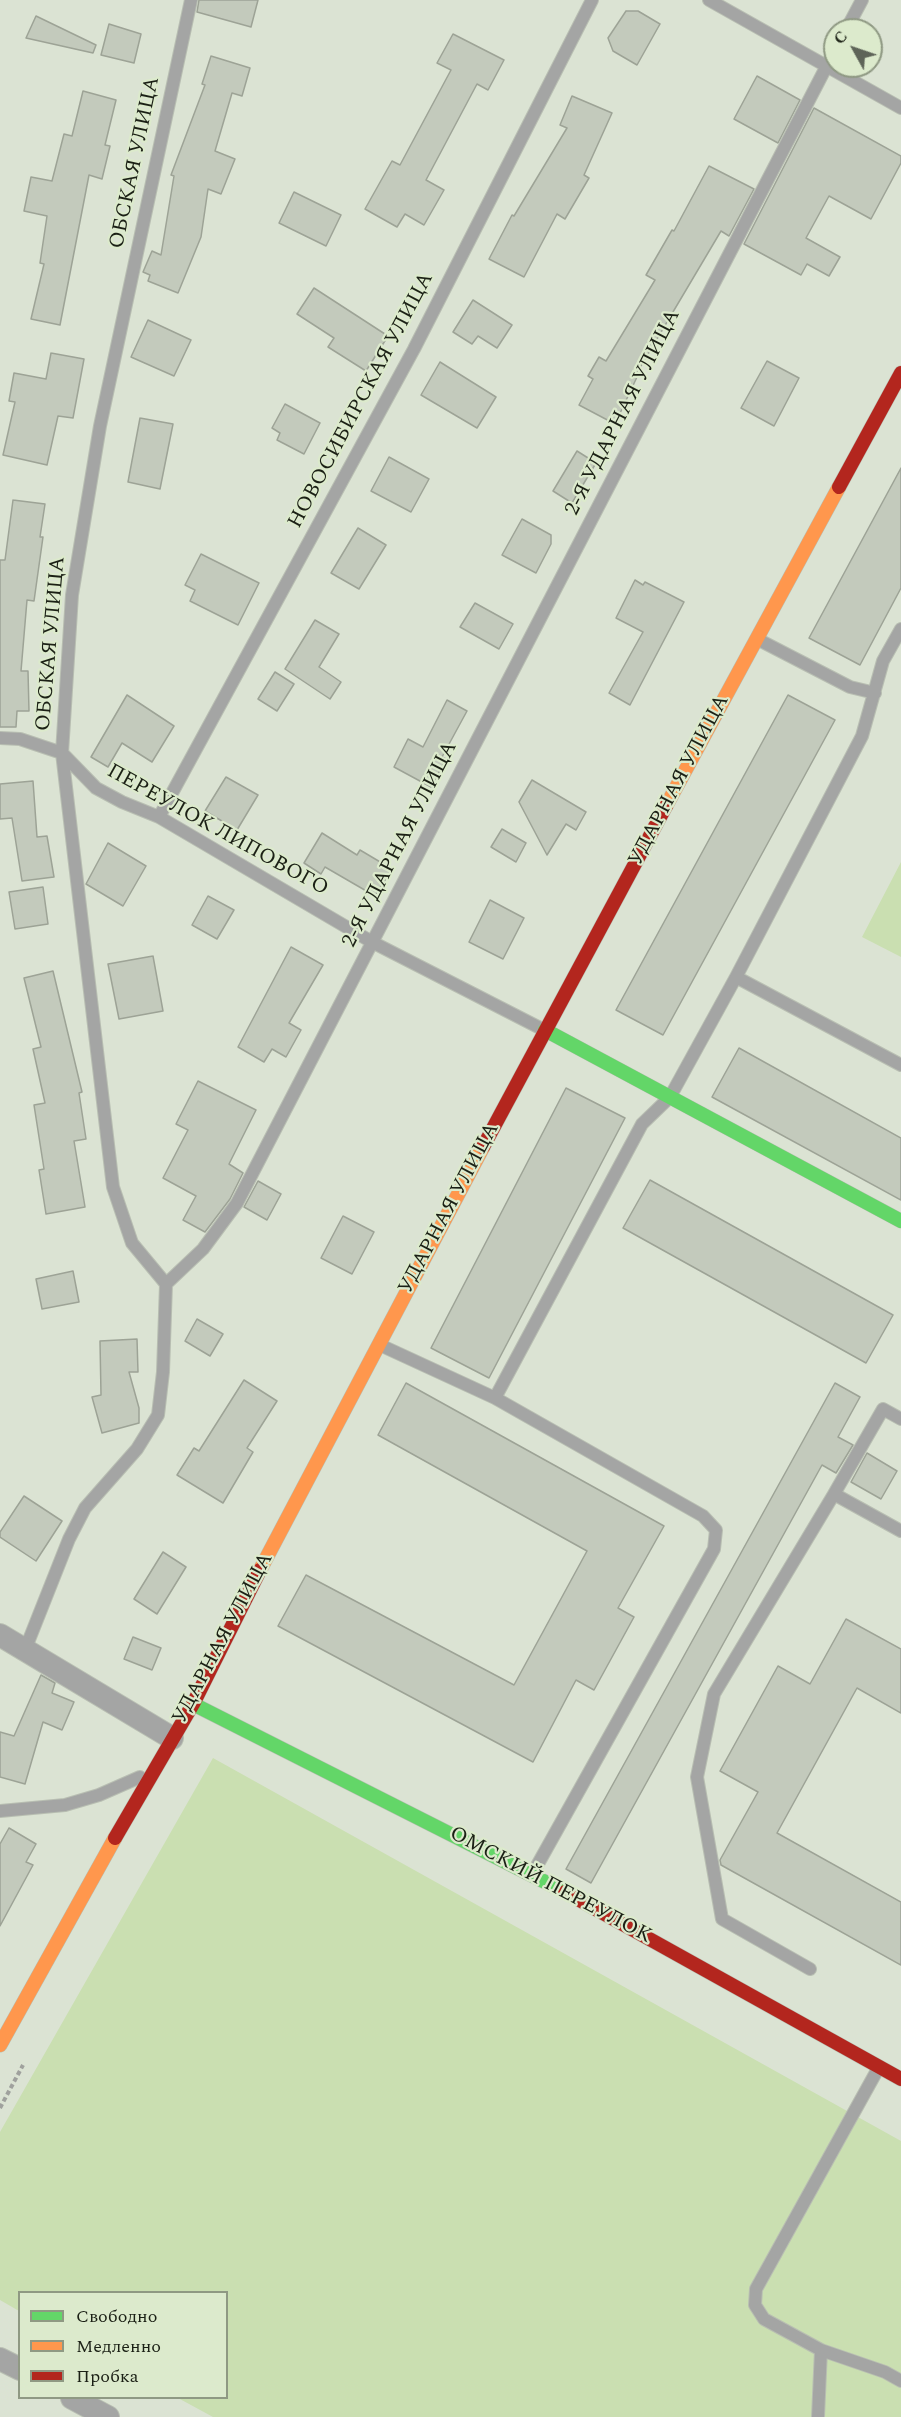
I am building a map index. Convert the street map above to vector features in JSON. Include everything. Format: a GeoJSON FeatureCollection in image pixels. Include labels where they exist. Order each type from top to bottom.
{"type":"FeatureCollection","features":[{"type":"Feature","properties":{"kind":"street","name":"УДАРНАЯ УЛИЦА"},"geometry":{"type":"LineString","coordinates":[[0,2045],[152,1772],[193,1704],[545,1030],[901,373]]}},
{"type":"Feature","properties":{"kind":"street"},"geometry":{"type":"LineString","coordinates":[[545,1030],[901,1221]]}},
{"type":"Feature","properties":{"kind":"street"},"geometry":{"type":"LineString","coordinates":[[0,1635],[172,1738]]}},
{"type":"Feature","properties":{"kind":"street","name":"ОМСКИЙ ПЕРЕУЛОК"},"geometry":{"type":"LineString","coordinates":[[193,1704],[533,1874],[901,2079]]}},
{"type":"Feature","properties":{"kind":"street"},"geometry":{"type":"LineString","coordinates":[[0,2359],[18,2368]]}},
{"type":"Feature","properties":{"kind":"street"},"geometry":{"type":"LineString","coordinates":[[76,2399],[108,2417]]}},
{"type":"Feature","properties":{"kind":"lane","name":"ОБСКАЯ УЛИЦА"},"geometry":{"type":"LineString","coordinates":[[166,1284],[132,1243],[113,1187],[62,753],[72,595],[100,426],[191,0]]}},
{"type":"Feature","properties":{"kind":"lane","name":"НОВОСИБИРСКАЯ УЛИЦА"},"geometry":{"type":"LineString","coordinates":[[159,817],[414,349],[592,0]]}},
{"type":"Feature","properties":{"kind":"lane"},"geometry":{"type":"LineString","coordinates":[[709,0],[823,64]]}},
{"type":"Feature","properties":{"kind":"lane"},"geometry":{"type":"LineString","coordinates":[[852,18],[862,0]]}},
{"type":"Feature","properties":{"kind":"lane","name":"2-Я УДАРНАЯ УЛИЦА"},"geometry":{"type":"LineString","coordinates":[[166,1284],[203,1249],[237,1203],[823,74]]}},
{"type":"Feature","properties":{"kind":"lane"},"geometry":{"type":"LineString","coordinates":[[848,78],[901,108]]}},
{"type":"Feature","properties":{"kind":"lane"},"geometry":{"type":"LineString","coordinates":[[495,1398],[642,1124],[670,1097],[736,977],[862,736],[883,661],[901,629]]}},
{"type":"Feature","properties":{"kind":"lane"},"geometry":{"type":"LineString","coordinates":[[757,639],[850,687],[875,693]]}},
{"type":"Feature","properties":{"kind":"lane","name":"ПЕРЕУЛОК ЛИПОВОГО"},"geometry":{"type":"LineString","coordinates":[[0,738],[20,740],[62,753],[96,788],[122,802],[159,817],[372,942],[545,1030]]}},
{"type":"Feature","properties":{"kind":"lane"},"geometry":{"type":"LineString","coordinates":[[736,977],[901,1065]]}},
{"type":"Feature","properties":{"kind":"lane"},"geometry":{"type":"LineString","coordinates":[[26,1650],[69,1539],[85,1508],[137,1449],[158,1415],[163,1372],[166,1284]]}},
{"type":"Feature","properties":{"kind":"lane"},"geometry":{"type":"LineString","coordinates":[[379,1344],[495,1398],[703,1516],[716,1530],[714,1549],[533,1874]]}},
{"type":"Feature","properties":{"kind":"lane"},"geometry":{"type":"LineString","coordinates":[[810,1969],[722,1919],[697,1777],[714,1694],[883,1409],[901,1419]]}},
{"type":"Feature","properties":{"kind":"lane"},"geometry":{"type":"LineString","coordinates":[[834,1494],[901,1531]]}},
{"type":"Feature","properties":{"kind":"lane"},"geometry":{"type":"LineString","coordinates":[[0,1811],[74,1802],[99,1795],[152,1772]]}},
{"type":"Feature","properties":{"kind":"lane"},"geometry":{"type":"LineString","coordinates":[[879,2067],[756,2289],[755,2305],[764,2319],[821,2350],[885,2372],[901,2381]]}},
{"type":"Feature","properties":{"kind":"lane"},"geometry":{"type":"LineString","coordinates":[[818,2417],[821,2350]]}},
{"type":"Feature","properties":{"kind":"green space"},"geometry":{"type":"Polygon","coordinates":[[[901,862],[901,957],[862,937],[901,862]]]}},
{"type":"Feature","properties":{"kind":"green space"},"geometry":{"type":"Polygon","coordinates":[[[213,1758],[901,2141],[901,2417],[213,2417],[180,2399],[228,2399],[228,2291],[18,2291],[18,2310],[0,2300],[0,2132],[213,1758]]]}},
{"type":"Feature","properties":{"kind":"building"},"geometry":{"type":"Polygon","coordinates":[[[199,0],[258,0],[251,27],[197,12],[199,0]]]}},
{"type":"Feature","properties":{"kind":"building"},"geometry":{"type":"Polygon","coordinates":[[[626,11],[638,11],[660,24],[637,65],[613,51],[608,38],[626,11]]]}},
{"type":"Feature","properties":{"kind":"building"},"geometry":{"type":"Polygon","coordinates":[[[36,16],[96,45],[93,53],[26,38],[36,16]]]}},
{"type":"Feature","properties":{"kind":"building"},"geometry":{"type":"Polygon","coordinates":[[[109,24],[141,34],[134,63],[101,55],[109,24]]]}},
{"type":"Feature","properties":{"kind":"building"},"geometry":{"type":"Polygon","coordinates":[[[453,34],[504,60],[488,90],[477,84],[426,180],[444,190],[424,225],[405,214],[397,227],[365,209],[392,161],[400,165],[451,70],[437,63],[453,34]]]}},
{"type":"Feature","properties":{"kind":"building"},"geometry":{"type":"Polygon","coordinates":[[[211,56],[250,68],[242,96],[232,93],[215,151],[235,159],[221,194],[208,189],[201,237],[178,293],[148,281],[150,275],[143,272],[152,251],[161,255],[174,176],[171,175],[205,85],[202,84],[211,56]]]}},
{"type":"Feature","properties":{"kind":"building"},"geometry":{"type":"Polygon","coordinates":[[[757,76],[800,100],[778,143],[734,119],[757,76]]]}},
{"type":"Feature","properties":{"kind":"building"},"geometry":{"type":"Polygon","coordinates":[[[83,91],[116,100],[105,145],[110,146],[102,179],[89,175],[60,325],[31,319],[44,264],[40,263],[47,216],[24,211],[31,177],[52,181],[64,134],[72,136],[83,91]]]}},
{"type":"Feature","properties":{"kind":"building"},"geometry":{"type":"Polygon","coordinates":[[[572,96],[612,113],[584,175],[589,178],[565,219],[557,214],[524,277],[489,259],[512,215],[514,216],[567,128],[560,125],[572,96]]]}},
{"type":"Feature","properties":{"kind":"building"},"geometry":{"type":"Polygon","coordinates":[[[814,108],[901,156],[901,163],[871,219],[829,196],[806,238],[840,257],[829,276],[807,264],[801,275],[744,244],[814,108]]]}},
{"type":"Feature","properties":{"kind":"building"},"geometry":{"type":"Polygon","coordinates":[[[709,166],[754,189],[729,236],[721,231],[635,376],[637,377],[615,424],[579,405],[593,379],[588,376],[599,357],[606,361],[655,280],[646,275],[672,230],[674,231],[709,166]]]}},
{"type":"Feature","properties":{"kind":"building"},"geometry":{"type":"Polygon","coordinates":[[[294,192],[341,215],[326,246],[279,223],[294,192]]]}},
{"type":"Feature","properties":{"kind":"building"},"geometry":{"type":"Polygon","coordinates":[[[314,288],[388,336],[366,371],[328,347],[334,338],[297,314],[314,288]]]}},
{"type":"Feature","properties":{"kind":"building"},"geometry":{"type":"Polygon","coordinates":[[[473,300],[512,325],[497,348],[478,336],[472,344],[453,332],[473,300]]]}},
{"type":"Feature","properties":{"kind":"building"},"geometry":{"type":"Polygon","coordinates":[[[148,320],[191,340],[174,376],[131,357],[148,320]]]}},
{"type":"Feature","properties":{"kind":"building"},"geometry":{"type":"Polygon","coordinates":[[[51,353],[84,359],[73,418],[58,416],[47,465],[3,455],[15,402],[9,401],[14,373],[46,379],[51,353]]]}},
{"type":"Feature","properties":{"kind":"building"},"geometry":{"type":"Polygon","coordinates":[[[767,361],[799,378],[774,426],[741,408],[767,361]]]}},
{"type":"Feature","properties":{"kind":"building"},"geometry":{"type":"Polygon","coordinates":[[[440,362],[496,397],[477,428],[421,395],[440,362]]]}},
{"type":"Feature","properties":{"kind":"building"},"geometry":{"type":"Polygon","coordinates":[[[285,404],[320,423],[304,454],[277,440],[280,433],[272,428],[285,404]]]}},
{"type":"Feature","properties":{"kind":"building"},"geometry":{"type":"Polygon","coordinates":[[[140,418],[173,424],[160,489],[128,482],[140,418]]]}},
{"type":"Feature","properties":{"kind":"building"},"geometry":{"type":"Polygon","coordinates":[[[577,451],[596,463],[572,503],[553,491],[577,451]]]}},
{"type":"Feature","properties":{"kind":"building"},"geometry":{"type":"Polygon","coordinates":[[[389,457],[429,479],[411,512],[371,491],[389,457]]]}},
{"type":"Feature","properties":{"kind":"building"},"geometry":{"type":"Polygon","coordinates":[[[901,468],[901,588],[860,665],[809,638],[901,468]]]}},
{"type":"Feature","properties":{"kind":"building"},"geometry":{"type":"Polygon","coordinates":[[[13,500],[45,504],[34,601],[27,600],[21,671],[28,671],[29,711],[17,711],[16,727],[0,727],[0,560],[5,560],[13,500]]]}},
{"type":"Feature","properties":{"kind":"building"},"geometry":{"type":"Polygon","coordinates":[[[522,519],[551,535],[551,544],[536,573],[502,555],[522,519]]]}},
{"type":"Feature","properties":{"kind":"building"},"geometry":{"type":"Polygon","coordinates":[[[358,528],[386,545],[359,589],[331,573],[358,528]]]}},
{"type":"Feature","properties":{"kind":"building"},"geometry":{"type":"Polygon","coordinates":[[[201,554],[259,583],[238,625],[190,601],[195,590],[185,585],[201,554]]]}},
{"type":"Feature","properties":{"kind":"building"},"geometry":{"type":"Polygon","coordinates":[[[635,580],[643,585],[645,582],[684,602],[630,705],[609,693],[643,632],[616,618],[635,580]]]}},
{"type":"Feature","properties":{"kind":"building"},"geometry":{"type":"Polygon","coordinates":[[[475,603],[513,624],[499,649],[460,627],[475,603]]]}},
{"type":"Feature","properties":{"kind":"building"},"geometry":{"type":"Polygon","coordinates":[[[315,620],[339,634],[319,667],[341,682],[330,699],[285,669],[315,620]]]}},
{"type":"Feature","properties":{"kind":"building"},"geometry":{"type":"Polygon","coordinates":[[[275,672],[294,684],[277,711],[258,699],[275,672]]]}},
{"type":"Feature","properties":{"kind":"building"},"geometry":{"type":"Polygon","coordinates":[[[127,695],[174,726],[152,762],[122,743],[108,767],[91,757],[127,695]]]}},
{"type":"Feature","properties":{"kind":"building"},"geometry":{"type":"Polygon","coordinates":[[[788,695],[835,720],[663,1035],[616,1010],[788,695]]]}},
{"type":"Feature","properties":{"kind":"building"},"geometry":{"type":"Polygon","coordinates":[[[447,700],[467,711],[442,757],[446,759],[431,787],[394,767],[408,739],[423,747],[447,700]]]}},
{"type":"Feature","properties":{"kind":"building"},"geometry":{"type":"Polygon","coordinates":[[[226,777],[258,795],[237,830],[205,811],[226,777]]]}},
{"type":"Feature","properties":{"kind":"building"},"geometry":{"type":"Polygon","coordinates":[[[532,780],[586,812],[576,830],[566,824],[547,855],[519,802],[532,780]]]}},
{"type":"Feature","properties":{"kind":"building"},"geometry":{"type":"Polygon","coordinates":[[[33,781],[37,837],[47,836],[54,877],[22,881],[12,818],[0,819],[0,784],[33,781]]]}},
{"type":"Feature","properties":{"kind":"building"},"geometry":{"type":"Polygon","coordinates":[[[502,829],[526,843],[516,862],[491,847],[502,829]]]}},
{"type":"Feature","properties":{"kind":"building"},"geometry":{"type":"Polygon","coordinates":[[[322,833],[357,855],[360,850],[392,869],[375,896],[325,867],[321,874],[304,863],[322,833]]]}},
{"type":"Feature","properties":{"kind":"building"},"geometry":{"type":"Polygon","coordinates":[[[108,843],[146,866],[123,906],[86,884],[108,843]]]}},
{"type":"Feature","properties":{"kind":"building"},"geometry":{"type":"Polygon","coordinates":[[[43,887],[48,924],[15,929],[9,892],[43,887]]]}},
{"type":"Feature","properties":{"kind":"building"},"geometry":{"type":"Polygon","coordinates":[[[208,896],[234,910],[217,939],[192,925],[208,896]]]}},
{"type":"Feature","properties":{"kind":"building"},"geometry":{"type":"Polygon","coordinates":[[[490,900],[524,918],[503,959],[469,942],[490,900]]]}},
{"type":"Feature","properties":{"kind":"building"},"geometry":{"type":"Polygon","coordinates":[[[291,947],[323,965],[289,1023],[301,1030],[286,1057],[272,1049],[264,1062],[238,1047],[291,947]]]}},
{"type":"Feature","properties":{"kind":"building"},"geometry":{"type":"Polygon","coordinates":[[[153,956],[163,1011],[119,1019],[108,964],[153,956]]]}},
{"type":"Feature","properties":{"kind":"building"},"geometry":{"type":"Polygon","coordinates":[[[53,971],[82,1092],[79,1093],[86,1139],[74,1141],[85,1207],[46,1214],[39,1170],[44,1169],[34,1105],[45,1103],[33,1049],[41,1047],[24,978],[53,971]]]}},
{"type":"Feature","properties":{"kind":"building"},"geometry":{"type":"Polygon","coordinates":[[[739,1048],[901,1138],[901,1200],[712,1097],[739,1048]]]}},
{"type":"Feature","properties":{"kind":"building"},"geometry":{"type":"Polygon","coordinates":[[[198,1081],[256,1110],[229,1164],[243,1173],[230,1199],[205,1232],[183,1220],[196,1196],[163,1178],[188,1130],[176,1124],[198,1081]]]}},
{"type":"Feature","properties":{"kind":"building"},"geometry":{"type":"Polygon","coordinates":[[[566,1088],[625,1118],[489,1378],[431,1348],[566,1088]]]}},
{"type":"Feature","properties":{"kind":"building"},"geometry":{"type":"Polygon","coordinates":[[[650,1180],[893,1315],[866,1363],[623,1228],[650,1180]]]}},
{"type":"Feature","properties":{"kind":"building"},"geometry":{"type":"Polygon","coordinates":[[[258,1181],[281,1194],[267,1220],[244,1207],[258,1181]]]}},
{"type":"Feature","properties":{"kind":"building"},"geometry":{"type":"Polygon","coordinates":[[[343,1216],[374,1232],[352,1274],[321,1258],[343,1216]]]}},
{"type":"Feature","properties":{"kind":"building"},"geometry":{"type":"Polygon","coordinates":[[[73,1271],[79,1302],[42,1309],[36,1279],[73,1271]]]}},
{"type":"Feature","properties":{"kind":"building"},"geometry":{"type":"Polygon","coordinates":[[[197,1319],[223,1334],[210,1356],[185,1341],[197,1319]]]}},
{"type":"Feature","properties":{"kind":"building"},"geometry":{"type":"Polygon","coordinates":[[[137,1339],[138,1372],[129,1372],[139,1408],[139,1423],[102,1433],[92,1397],[101,1395],[100,1341],[137,1339]]]}},
{"type":"Feature","properties":{"kind":"building"},"geometry":{"type":"Polygon","coordinates":[[[244,1380],[277,1401],[247,1448],[253,1452],[223,1503],[177,1475],[194,1448],[199,1451],[244,1380]]]}},
{"type":"Feature","properties":{"kind":"building"},"geometry":{"type":"Polygon","coordinates":[[[406,1383],[664,1526],[618,1608],[634,1617],[594,1690],[576,1680],[533,1762],[278,1626],[306,1575],[514,1685],[587,1551],[378,1435],[406,1383]]]}},
{"type":"Feature","properties":{"kind":"building"},"geometry":{"type":"Polygon","coordinates":[[[835,1383],[860,1397],[838,1437],[853,1445],[836,1473],[822,1465],[591,1883],[566,1869],[835,1383]]]}},
{"type":"Feature","properties":{"kind":"building"},"geometry":{"type":"Polygon","coordinates":[[[867,1453],[897,1471],[881,1499],[851,1482],[867,1453]]]}},
{"type":"Feature","properties":{"kind":"building"},"geometry":{"type":"Polygon","coordinates":[[[24,1496],[62,1521],[36,1561],[0,1537],[0,1532],[24,1496]]]}},
{"type":"Feature","properties":{"kind":"building"},"geometry":{"type":"Polygon","coordinates":[[[163,1552],[186,1567],[157,1614],[134,1599],[163,1552]]]}},
{"type":"Feature","properties":{"kind":"building"},"geometry":{"type":"Polygon","coordinates":[[[846,1619],[901,1649],[901,1713],[857,1688],[777,1833],[901,1902],[901,1965],[721,1865],[720,1860],[758,1792],[720,1771],[778,1666],[810,1684],[846,1619]]]}},
{"type":"Feature","properties":{"kind":"building"},"geometry":{"type":"Polygon","coordinates":[[[133,1637],[161,1648],[152,1670],[124,1659],[133,1637]]]}},
{"type":"Feature","properties":{"kind":"building"},"geometry":{"type":"Polygon","coordinates":[[[41,1675],[55,1683],[52,1693],[74,1702],[62,1730],[43,1722],[25,1784],[0,1777],[0,1732],[14,1736],[41,1675]]]}},
{"type":"Feature","properties":{"kind":"building"},"geometry":{"type":"Polygon","coordinates":[[[9,1828],[36,1844],[26,1862],[33,1865],[0,1926],[0,1844],[9,1828]]]}},
{"type":"Feature","properties":{"kind":"traffic: fast"},"geometry":{"type":"LineString","coordinates":[[545,1030],[901,1221]]}},
{"type":"Feature","properties":{"kind":"traffic: fast"},"geometry":{"type":"LineString","coordinates":[[193,1704],[565,1892]]}},
{"type":"Feature","properties":{"kind":"traffic: slow"},"geometry":{"type":"LineString","coordinates":[[666,806],[839,487]]}},
{"type":"Feature","properties":{"kind":"traffic: slow"},"geometry":{"type":"LineString","coordinates":[[260,1570],[483,1147]]}},
{"type":"Feature","properties":{"kind":"traffic: slow"},"geometry":{"type":"LineString","coordinates":[[0,2045],[115,1838]]}},
{"type":"Feature","properties":{"kind":"traffic: jam"},"geometry":{"type":"LineString","coordinates":[[839,487],[901,373]]}},
{"type":"Feature","properties":{"kind":"traffic: jam"},"geometry":{"type":"LineString","coordinates":[[483,1147],[666,806]]}},
{"type":"Feature","properties":{"kind":"traffic: jam"},"geometry":{"type":"LineString","coordinates":[[115,1838],[193,1704],[260,1570]]}},
{"type":"Feature","properties":{"kind":"traffic: jam"},"geometry":{"type":"LineString","coordinates":[[565,1892],[901,2079]]}}]}
